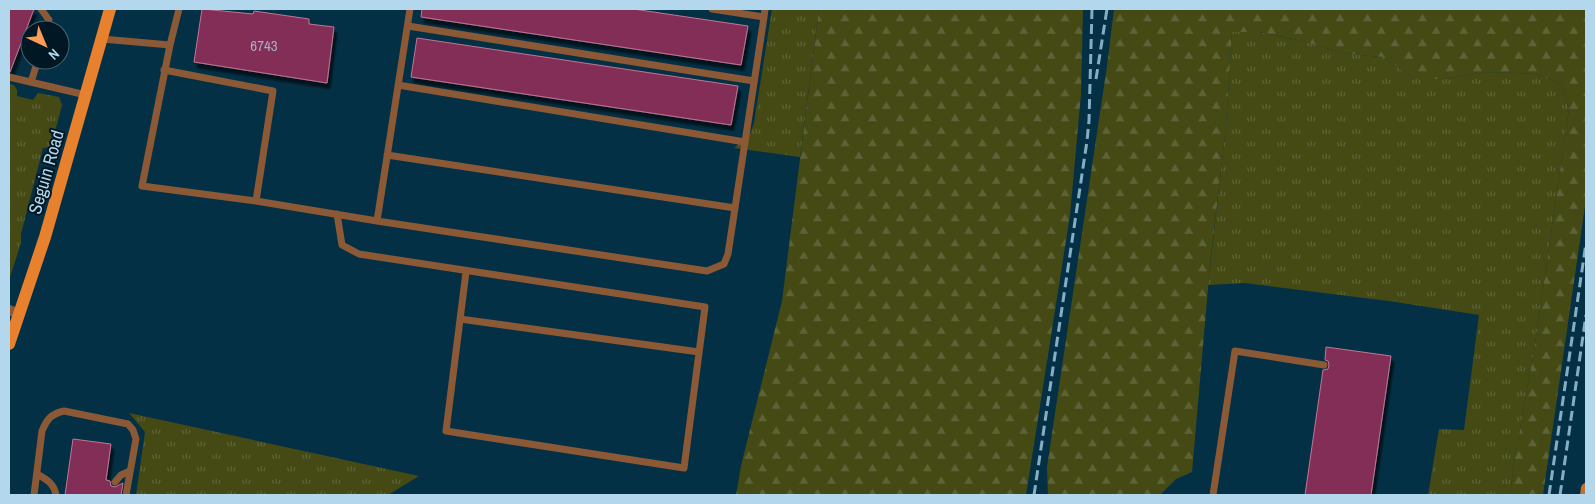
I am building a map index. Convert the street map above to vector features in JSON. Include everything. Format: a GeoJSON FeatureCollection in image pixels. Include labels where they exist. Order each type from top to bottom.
{"type":"FeatureCollection","features":[{"type":"Feature","properties":{"kind":"main road","name":"Seguin Road"},"geometry":{"type":"LineString","coordinates":[[10,336],[14,312],[45,237],[110,9]]}},
{"type":"Feature","properties":{"kind":"main road"},"geometry":{"type":"LineString","coordinates":[[1585,495],[1586,488]]}},
{"type":"Feature","properties":{"kind":"lane"},"geometry":{"type":"LineString","coordinates":[[41,9],[48,20]]}},
{"type":"Feature","properties":{"kind":"lane"},"geometry":{"type":"LineString","coordinates":[[178,9],[164,70],[142,186],[256,201],[707,272],[724,264],[728,254],[764,13],[712,9]]}},
{"type":"Feature","properties":{"kind":"lane"},"geometry":{"type":"LineString","coordinates":[[377,221],[410,9]]}},
{"type":"Feature","properties":{"kind":"lane"},"geometry":{"type":"LineString","coordinates":[[408,26],[754,81]]}},
{"type":"Feature","properties":{"kind":"lane"},"geometry":{"type":"LineString","coordinates":[[102,39],[170,45]]}},
{"type":"Feature","properties":{"kind":"lane"},"geometry":{"type":"LineString","coordinates":[[32,82],[35,70]]}},
{"type":"Feature","properties":{"kind":"lane"},"geometry":{"type":"LineString","coordinates":[[164,70],[273,91],[256,201]]}},
{"type":"Feature","properties":{"kind":"lane"},"geometry":{"type":"LineString","coordinates":[[9,77],[86,95]]}},
{"type":"Feature","properties":{"kind":"lane"},"geometry":{"type":"LineString","coordinates":[[398,85],[745,142]]}},
{"type":"Feature","properties":{"kind":"lane"},"geometry":{"type":"LineString","coordinates":[[388,155],[735,208]]}},
{"type":"Feature","properties":{"kind":"lane"},"geometry":{"type":"LineString","coordinates":[[337,214],[342,245],[359,254],[705,308],[684,468],[446,431],[466,272]]}},
{"type":"Feature","properties":{"kind":"lane"},"geometry":{"type":"LineString","coordinates":[[460,319],[700,352]]}},
{"type":"Feature","properties":{"kind":"lane"},"geometry":{"type":"LineString","coordinates":[[1213,495],[1235,351],[1324,365]]}},
{"type":"Feature","properties":{"kind":"lane"},"geometry":{"type":"LineString","coordinates":[[34,495],[42,431],[46,422],[55,413],[64,411],[128,424],[136,439],[126,495]]}},
{"type":"Feature","properties":{"kind":"lane"},"geometry":{"type":"LineString","coordinates":[[115,482],[121,475],[130,470]]}},
{"type":"Feature","properties":{"kind":"lane"},"geometry":{"type":"LineString","coordinates":[[36,474],[49,481],[55,488],[56,495]]}},
{"type":"Feature","properties":{"kind":"green space"},"geometry":{"type":"Polygon","coordinates":[[[772,9],[819,9],[800,157],[734,148],[750,134],[754,123],[772,9]]]}},
{"type":"Feature","properties":{"kind":"green space"},"geometry":{"type":"Polygon","coordinates":[[[819,9],[1083,9],[1081,94],[1070,215],[1026,495],[736,495],[741,466],[782,301],[819,9]]]}},
{"type":"Feature","properties":{"kind":"green space"},"geometry":{"type":"Polygon","coordinates":[[[1114,9],[1586,9],[1586,199],[1543,495],[1510,495],[1534,351],[1569,109],[1561,84],[1536,74],[1486,72],[1444,79],[1415,79],[1383,57],[1347,54],[1261,32],[1232,32],[1226,126],[1210,265],[1192,472],[1176,479],[1160,495],[1048,495],[1047,467],[1114,9]]]}},
{"type":"Feature","properties":{"kind":"green space"},"geometry":{"type":"Polygon","coordinates":[[[1232,32],[1260,32],[1302,41],[1347,54],[1383,57],[1415,79],[1444,79],[1486,72],[1536,74],[1561,84],[1569,109],[1534,351],[1510,495],[1428,495],[1439,429],[1464,430],[1479,315],[1389,301],[1245,283],[1208,285],[1226,126],[1232,32]]]}},
{"type":"Feature","properties":{"kind":"green space"},"geometry":{"type":"Polygon","coordinates":[[[9,84],[14,85],[17,90],[17,96],[33,100],[38,93],[59,97],[62,105],[51,147],[43,148],[21,234],[21,243],[9,280],[9,84]]]}},
{"type":"Feature","properties":{"kind":"green space"},"geometry":{"type":"Polygon","coordinates":[[[129,413],[419,476],[388,495],[136,495],[145,432],[129,413]]]}},
{"type":"Feature","properties":{"kind":"building"},"geometry":{"type":"Polygon","coordinates":[[[9,9],[34,9],[30,20],[20,20],[20,46],[9,72],[9,9]]]}},
{"type":"Feature","properties":{"kind":"building"},"geometry":{"type":"Polygon","coordinates":[[[202,9],[253,14],[254,11],[309,19],[309,24],[334,27],[327,83],[194,62],[202,9]]]}},
{"type":"Feature","properties":{"kind":"building"},"geometry":{"type":"Polygon","coordinates":[[[422,9],[633,9],[748,26],[741,65],[421,17],[422,9]]]}},
{"type":"Feature","properties":{"kind":"building"},"geometry":{"type":"Polygon","coordinates":[[[417,38],[738,86],[731,125],[411,77],[417,38]]]}},
{"type":"Feature","properties":{"kind":"building"},"geometry":{"type":"Polygon","coordinates":[[[1326,347],[1391,356],[1371,495],[1305,495],[1323,370],[1328,369],[1329,365],[1328,361],[1325,360],[1326,347]]]}},
{"type":"Feature","properties":{"kind":"building"},"geometry":{"type":"Polygon","coordinates":[[[73,439],[111,444],[106,480],[110,481],[111,486],[115,487],[123,483],[121,495],[65,495],[73,439]]]}},
{"type":"Feature","properties":{"kind":"railway"},"geometry":{"type":"LineString","coordinates":[[1034,495],[1087,141],[1092,9]]}},
{"type":"Feature","properties":{"kind":"railway"},"geometry":{"type":"LineString","coordinates":[[1096,79],[1107,9]]}},
{"type":"Feature","properties":{"kind":"railway"},"geometry":{"type":"LineString","coordinates":[[1549,495],[1586,243]]}},
{"type":"Feature","properties":{"kind":"railway"},"geometry":{"type":"LineString","coordinates":[[1560,495],[1586,315]]}}]}
